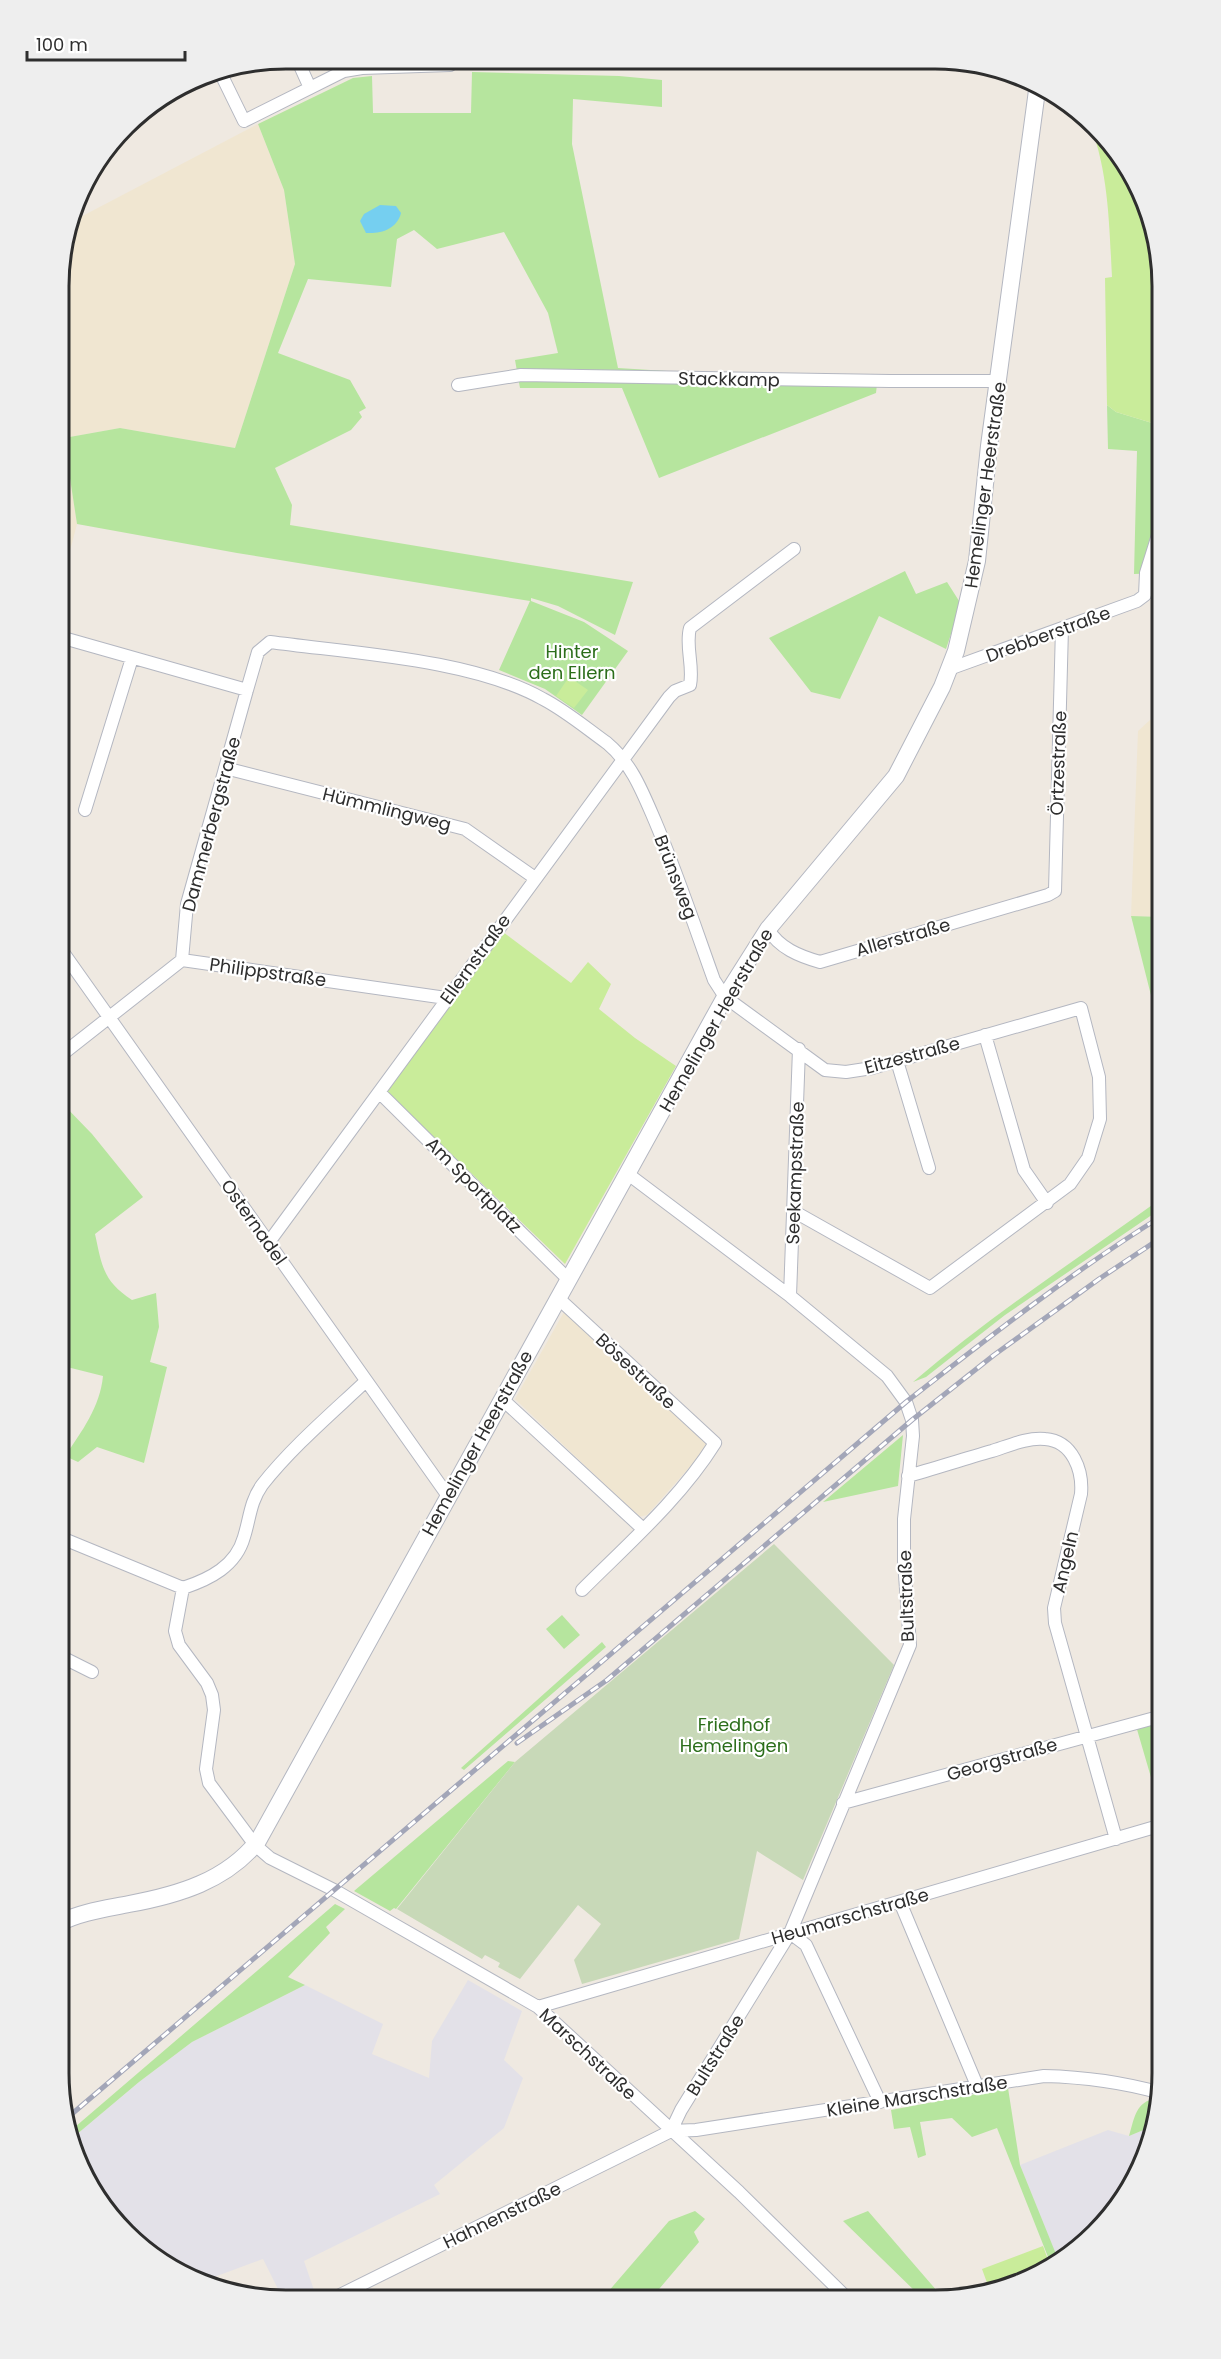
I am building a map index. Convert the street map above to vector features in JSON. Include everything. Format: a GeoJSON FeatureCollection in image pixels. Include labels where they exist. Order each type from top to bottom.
{"type":"FeatureCollection","features":[{"type":"Feature","properties":{"kind":"main road","name":"Hemelinger Heerstraße"},"geometry":{"type":"LineString","coordinates":[[69,1918],[82,1912],[170,1896],[194,1888],[236,1863],[255,1845],[725,997],[768,929],[896,776],[919,736],[957,651],[977,561],[989,446],[1037,94]]}},
{"type":"Feature","properties":{"kind":"street"},"geometry":{"type":"LineString","coordinates":[[302,69],[310,88]]}},
{"type":"Feature","properties":{"kind":"street"},"geometry":{"type":"LineString","coordinates":[[223,78],[244,121],[344,71],[356,69]]}},
{"type":"Feature","properties":{"kind":"street","name":"Stackkamp"},"geometry":{"type":"LineString","coordinates":[[458,385],[521,375],[999,381]]}},
{"type":"Feature","properties":{"kind":"street","name":"Ellernstraße"},"geometry":{"type":"LineString","coordinates":[[268,1242],[669,697],[675,691],[695,687],[688,636],[690,628],[794,549]]}},
{"type":"Feature","properties":{"kind":"street","name":"Drebberstraße"},"geometry":{"type":"LineString","coordinates":[[949,669],[1132,603],[1145,595],[1146,573],[1152,554]]}},
{"type":"Feature","properties":{"kind":"street","name":"Örtzestraße"},"geometry":{"type":"LineString","coordinates":[[1048,895],[1055,891],[1062,628]]}},
{"type":"Feature","properties":{"kind":"street"},"geometry":{"type":"LineString","coordinates":[[69,640],[247,690],[258,651],[270,642],[417,662],[482,675],[511,684],[543,698],[607,743],[624,759]]}},
{"type":"Feature","properties":{"kind":"street"},"geometry":{"type":"LineString","coordinates":[[85,810],[132,658]]}},
{"type":"Feature","properties":{"kind":"street","name":"Dammerbergstraße"},"geometry":{"type":"LineString","coordinates":[[182,960],[188,904],[247,690]]}},
{"type":"Feature","properties":{"kind":"street","name":"Brünsweg"},"geometry":{"type":"LineString","coordinates":[[624,759],[635,776],[663,840],[714,980],[725,997]]}},
{"type":"Feature","properties":{"kind":"street","name":"Hümmlingweg"},"geometry":{"type":"LineString","coordinates":[[225,768],[465,829],[535,878]]}},
{"type":"Feature","properties":{"kind":"street","name":"Allerstraße"},"geometry":{"type":"LineString","coordinates":[[768,929],[774,939],[799,956],[819,962],[1048,895]]}},
{"type":"Feature","properties":{"kind":"street"},"geometry":{"type":"LineString","coordinates":[[69,1049],[182,960]]}},
{"type":"Feature","properties":{"kind":"street","name":"Philippstraße"},"geometry":{"type":"LineString","coordinates":[[182,960],[446,998]]}},
{"type":"Feature","properties":{"kind":"street","name":"Osternadel"},"geometry":{"type":"LineString","coordinates":[[69,961],[448,1496]]}},
{"type":"Feature","properties":{"kind":"street","name":"Eitzestraße"},"geometry":{"type":"LineString","coordinates":[[725,997],[825,1070],[846,1072],[897,1061],[1081,1008],[1099,1077],[1100,1119],[1088,1158],[1070,1184],[1047,1203]]}},
{"type":"Feature","properties":{"kind":"street"},"geometry":{"type":"LineString","coordinates":[[795,1212],[930,1288],[1047,1203],[1024,1170],[985,1035]]}},
{"type":"Feature","properties":{"kind":"street","name":"Seekampstraße"},"geometry":{"type":"LineString","coordinates":[[790,1296],[795,1212],[799,1049]]}},
{"type":"Feature","properties":{"kind":"street"},"geometry":{"type":"LineString","coordinates":[[897,1061],[928,1168]]}},
{"type":"Feature","properties":{"kind":"street","name":"Am Sportplatz"},"geometry":{"type":"LineString","coordinates":[[380,1092],[568,1279]]}},
{"type":"Feature","properties":{"kind":"street","name":"Bultstraße"},"geometry":{"type":"LineString","coordinates":[[628,1174],[790,1296],[886,1376],[906,1402],[912,1420],[913,1436],[904,1519],[904,1561],[910,1645],[790,1933],[681,2110],[671,2131]]}},
{"type":"Feature","properties":{"kind":"street","name":"Bösestraße"},"geometry":{"type":"LineString","coordinates":[[558,1298],[715,1443],[698,1470],[643,1529]]}},
{"type":"Feature","properties":{"kind":"street"},"geometry":{"type":"LineString","coordinates":[[69,1541],[183,1588],[211,1576],[228,1565],[238,1553],[249,1511],[261,1487],[288,1456],[366,1380]]}},
{"type":"Feature","properties":{"kind":"street"},"geometry":{"type":"LineString","coordinates":[[502,1399],[643,1529],[582,1590]]}},
{"type":"Feature","properties":{"kind":"street","name":"Angeln"},"geometry":{"type":"LineString","coordinates":[[908,1476],[1037,1439],[1057,1442],[1071,1453],[1079,1466],[1082,1478],[1081,1494],[1054,1608],[1055,1623],[1116,1839]]}},
{"type":"Feature","properties":{"kind":"street","name":"Marschstraße"},"geometry":{"type":"LineString","coordinates":[[183,1588],[175,1631],[179,1645],[207,1683],[212,1695],[214,1710],[207,1769],[209,1783],[255,1845],[270,1858],[334,1890],[538,2007],[739,2192],[839,2290]]}},
{"type":"Feature","properties":{"kind":"street"},"geometry":{"type":"LineString","coordinates":[[69,1660],[92,1672]]}},
{"type":"Feature","properties":{"kind":"street","name":"Georgstraße"},"geometry":{"type":"LineString","coordinates":[[843,1803],[1152,1719]]}},
{"type":"Feature","properties":{"kind":"street","name":"Heumarschstraße"},"geometry":{"type":"LineString","coordinates":[[538,2007],[1152,1828]]}},
{"type":"Feature","properties":{"kind":"street"},"geometry":{"type":"LineString","coordinates":[[900,1902],[978,2088]]}},
{"type":"Feature","properties":{"kind":"street"},"geometry":{"type":"LineString","coordinates":[[790,1933],[806,1945],[880,2102]]}},
{"type":"Feature","properties":{"kind":"street","name":"Kleine Marschstraße"},"geometry":{"type":"LineString","coordinates":[[671,2131],[696,2130],[1044,2076],[1078,2077],[1152,2090]]}},
{"type":"Feature","properties":{"kind":"street","name":"Hahnenstraße"},"geometry":{"type":"LineString","coordinates":[[350,2290],[671,2131]]}},
{"type":"Feature","properties":{"kind":"shaded area"},"geometry":{"type":"Polygon","coordinates":[[[258,124],[284,190],[295,264],[235,448],[120,428],[69,437],[69,271],[80,218],[258,124]]]}},
{"type":"Feature","properties":{"kind":"shaded area"},"geometry":{"type":"Polygon","coordinates":[[[69,471],[77,524],[69,555],[69,471]]]}},
{"type":"Feature","properties":{"kind":"shaded area"},"geometry":{"type":"Polygon","coordinates":[[[1152,718],[1152,917],[1131,916],[1138,731],[1152,718]]]}},
{"type":"Feature","properties":{"kind":"shaded area"},"geometry":{"type":"Polygon","coordinates":[[[564,1312],[708,1443],[704,1451],[647,1515],[639,1517],[515,1399],[564,1312]]]}},
{"type":"Feature","properties":{"kind":"shaded area"},"geometry":{"type":"Polygon","coordinates":[[[468,1980],[522,2011],[504,2060],[523,2078],[504,2128],[434,2185],[440,2194],[304,2261],[314,2290],[278,2290],[263,2259],[212,2278],[177,2261],[132,2227],[114,2205],[91,2169],[77,2134],[139,2082],[192,2042],[305,1985],[383,2024],[372,2054],[429,2078],[432,2041],[468,1980]]]}},
{"type":"Feature","properties":{"kind":"shaded area"},"geometry":{"type":"Polygon","coordinates":[[[1145,2129],[1136,2156],[1123,2182],[1089,2227],[1055,2253],[1020,2165],[1108,2130],[1129,2136],[1145,2129]]]}},
{"type":"Feature","properties":{"kind":"green space","name":"Hinter den Ellern"},"geometry":{"type":"Polygon","coordinates":[[[472,72],[619,76],[662,80],[662,107],[573,99],[572,144],[618,368],[877,384],[876,393],[659,478],[622,388],[520,388],[515,360],[558,353],[548,313],[504,232],[437,249],[414,230],[397,239],[391,287],[308,279],[278,353],[350,380],[366,408],[359,412],[362,417],[351,430],[275,468],[292,505],[290,525],[633,582],[615,635],[558,606],[531,598],[531,601],[584,622],[628,651],[582,715],[545,689],[499,670],[530,601],[77,524],[69,472],[69,437],[120,428],[235,448],[295,264],[284,190],[258,124],[353,78],[372,76],[373,113],[471,113],[472,72]]]}},
{"type":"Feature","properties":{"kind":"green space"},"geometry":{"type":"Polygon","coordinates":[[[1095,139],[1115,165],[1130,190],[1141,216],[1148,243],[1152,271],[1152,423],[1116,412],[1107,405],[1105,278],[1112,277],[1109,216],[1100,156],[1095,139]]]}},
{"type":"Feature","properties":{"kind":"green space"},"geometry":{"type":"Polygon","coordinates":[[[1107,405],[1116,412],[1152,423],[1152,573],[1134,574],[1137,451],[1108,449],[1107,405]]]}},
{"type":"Feature","properties":{"kind":"green space"},"geometry":{"type":"Polygon","coordinates":[[[905,571],[916,594],[947,582],[961,604],[946,649],[879,616],[840,699],[811,692],[769,638],[905,571]]]}},
{"type":"Feature","properties":{"kind":"green space"},"geometry":{"type":"Polygon","coordinates":[[[569,677],[588,690],[574,708],[556,696],[569,677]]]}},
{"type":"Feature","properties":{"kind":"green space"},"geometry":{"type":"Polygon","coordinates":[[[1131,916],[1152,917],[1152,999],[1131,916]]]}},
{"type":"Feature","properties":{"kind":"green space"},"geometry":{"type":"Polygon","coordinates":[[[503,932],[571,983],[588,962],[611,984],[599,1009],[635,1038],[676,1066],[565,1264],[385,1090],[503,932]]]}},
{"type":"Feature","properties":{"kind":"green space"},"geometry":{"type":"Polygon","coordinates":[[[69,1110],[92,1134],[143,1197],[95,1234],[105,1272],[122,1293],[132,1300],[156,1293],[159,1327],[150,1362],[167,1367],[144,1463],[97,1447],[78,1462],[69,1458],[69,1450],[94,1408],[103,1376],[69,1368],[69,1110]]]}},
{"type":"Feature","properties":{"kind":"green space"},"geometry":{"type":"Polygon","coordinates":[[[1152,1205],[1152,1215],[1005,1315],[926,1377],[913,1382],[1004,1310],[1152,1205]]]}},
{"type":"Feature","properties":{"kind":"green space"},"geometry":{"type":"Polygon","coordinates":[[[903,1435],[898,1486],[823,1502],[903,1435]]]}},
{"type":"Feature","properties":{"kind":"green space","name":"Friedhof Hemelingen"},"geometry":{"type":"Polygon","coordinates":[[[774,1544],[894,1665],[803,1880],[757,1851],[739,1939],[582,1984],[574,1960],[601,1924],[578,1905],[520,1979],[498,1967],[500,1963],[485,1955],[482,1959],[397,1909],[515,1762],[774,1544]]]}},
{"type":"Feature","properties":{"kind":"green space"},"geometry":{"type":"Polygon","coordinates":[[[562,1615],[580,1635],[564,1649],[546,1629],[562,1615]]]}},
{"type":"Feature","properties":{"kind":"green space"},"geometry":{"type":"Polygon","coordinates":[[[602,1642],[606,1647],[464,1770],[461,1768],[602,1642]]]}},
{"type":"Feature","properties":{"kind":"green space"},"geometry":{"type":"Polygon","coordinates":[[[1152,1722],[1152,1781],[1136,1726],[1152,1722]]]}},
{"type":"Feature","properties":{"kind":"green space"},"geometry":{"type":"Polygon","coordinates":[[[508,1761],[515,1762],[396,1909],[390,1911],[354,1891],[508,1761]]]}},
{"type":"Feature","properties":{"kind":"green space"},"geometry":{"type":"Polygon","coordinates":[[[335,1904],[345,1909],[326,1927],[330,1933],[288,1977],[305,1985],[192,2042],[139,2082],[77,2134],[75,2127],[335,1904]]]}},
{"type":"Feature","properties":{"kind":"green space"},"geometry":{"type":"Polygon","coordinates":[[[1008,2088],[1020,2165],[1056,2253],[1048,2258],[997,2128],[972,2137],[952,2118],[920,2122],[926,2155],[918,2158],[910,2127],[894,2129],[891,2110],[1008,2088]]]}},
{"type":"Feature","properties":{"kind":"green space"},"geometry":{"type":"Polygon","coordinates":[[[1150,2100],[1145,2129],[1129,2136],[1137,2111],[1150,2100]]]}},
{"type":"Feature","properties":{"kind":"green space"},"geometry":{"type":"Polygon","coordinates":[[[695,2211],[705,2219],[694,2232],[699,2242],[658,2290],[610,2290],[669,2221],[695,2211]]]}},
{"type":"Feature","properties":{"kind":"green space"},"geometry":{"type":"Polygon","coordinates":[[[868,2211],[936,2290],[914,2290],[843,2221],[868,2211]]]}},
{"type":"Feature","properties":{"kind":"green space"},"geometry":{"type":"Polygon","coordinates":[[[1043,2246],[1048,2259],[1018,2274],[987,2284],[982,2269],[1043,2246]]]}},
{"type":"Feature","properties":{"kind":"water"},"geometry":{"type":"Polygon","coordinates":[[[380,205],[396,206],[401,213],[399,218],[388,229],[377,233],[366,233],[360,221],[364,214],[380,205]]]}},
{"type":"Feature","properties":{"kind":"railway"},"geometry":{"type":"LineString","coordinates":[[73,2113],[906,1402],[1063,1282],[1152,1222]]}},
{"type":"Feature","properties":{"kind":"railway"},"geometry":{"type":"LineString","coordinates":[[517,1743],[607,1680],[912,1420],[994,1355],[1152,1244]]}}]}
